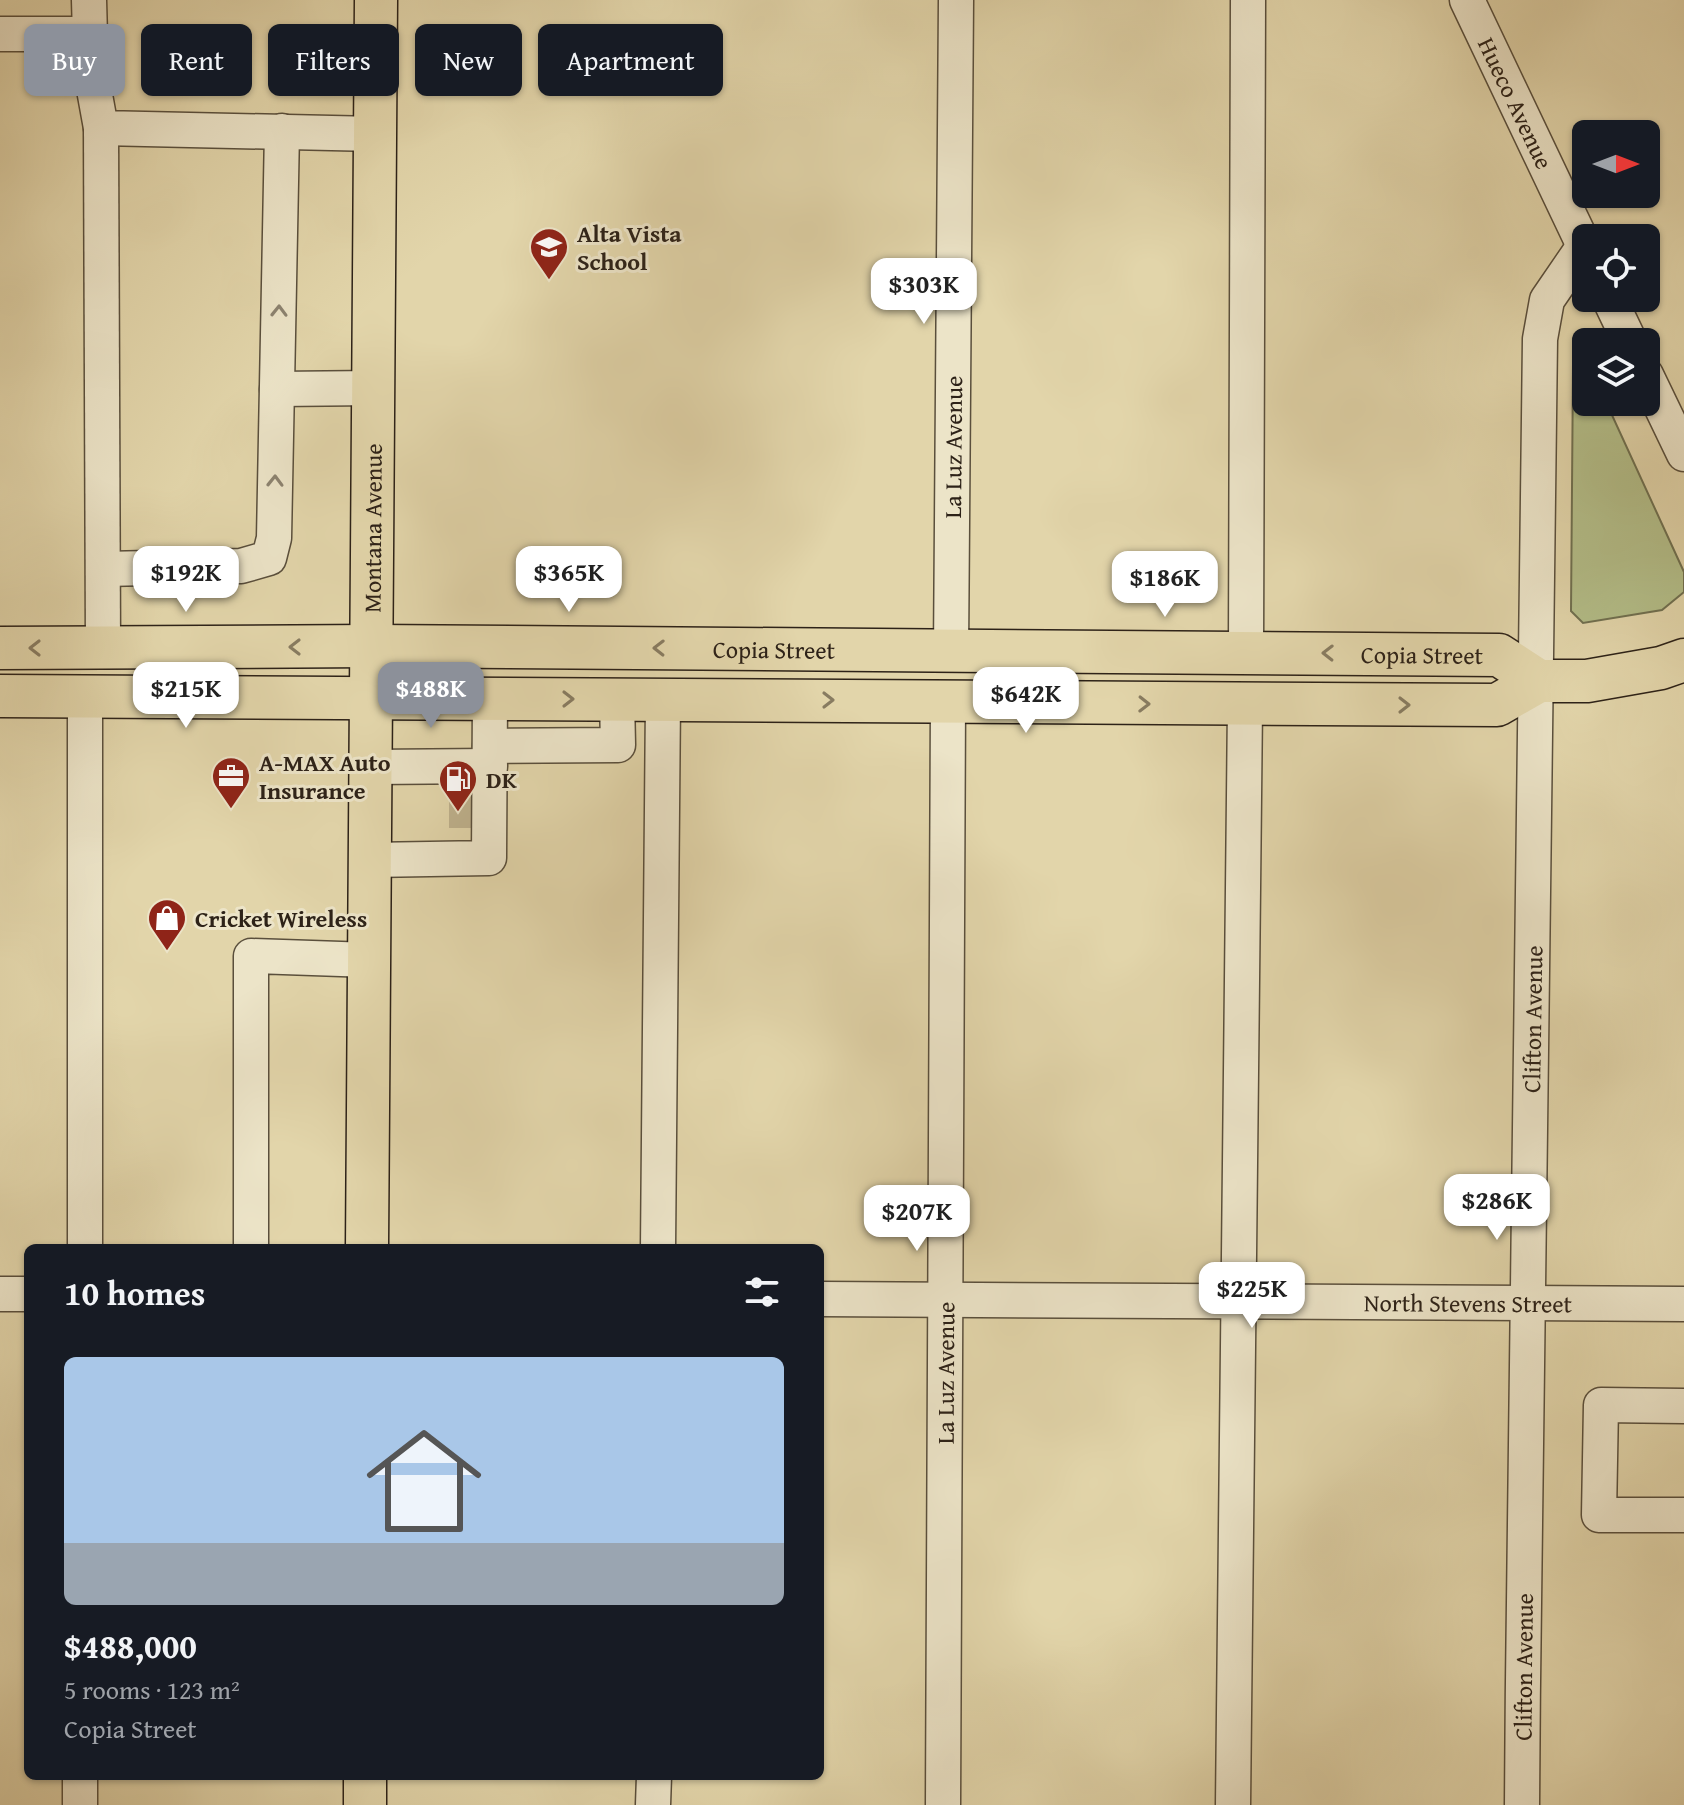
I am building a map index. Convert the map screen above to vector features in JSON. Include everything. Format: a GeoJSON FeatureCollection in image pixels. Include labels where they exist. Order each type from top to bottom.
{"type":"FeatureCollection","features":[{"type":"Feature","properties":{"kind":"main road","name":"Montana Avenue"},"geometry":{"type":"LineString","coordinates":[[367,1244],[376,0]]}},
{"type":"Feature","properties":{"kind":"main road","name":"Copia Street"},"geometry":{"type":"LineString","coordinates":[[0,648],[373,646],[1499,655],[1539,681]]}},
{"type":"Feature","properties":{"kind":"main road","name":"Copia Street"},"geometry":{"type":"LineString","coordinates":[[0,696],[1497,705],[1539,681],[1587,681],[1661,668],[1684,660]]}},
{"type":"Feature","properties":{"kind":"main road"},"geometry":{"type":"LineString","coordinates":[[365,1780],[365,1805]]}},
{"type":"Feature","properties":{"kind":"street"},"geometry":{"type":"LineString","coordinates":[[89,0],[90,24]]}},
{"type":"Feature","properties":{"kind":"street","name":"La Luz Avenue"},"geometry":{"type":"LineString","coordinates":[[951,653],[956,0]]}},
{"type":"Feature","properties":{"kind":"street"},"geometry":{"type":"LineString","coordinates":[[1246,652],[1248,0]]}},
{"type":"Feature","properties":{"kind":"street","name":"Hueco Avenue"},"geometry":{"type":"LineString","coordinates":[[1467,0],[1574,224]]}},
{"type":"Feature","properties":{"kind":"street"},"geometry":{"type":"LineString","coordinates":[[0,34],[24,34]]}},
{"type":"Feature","properties":{"kind":"street"},"geometry":{"type":"LineString","coordinates":[[95,96],[101,128],[103,647]]}},
{"type":"Feature","properties":{"kind":"street"},"geometry":{"type":"LineString","coordinates":[[101,128],[376,134]]}},
{"type":"Feature","properties":{"kind":"street"},"geometry":{"type":"LineString","coordinates":[[104,569],[241,566],[269,558],[274,538],[282,131]]}},
{"type":"Feature","properties":{"kind":"street","name":"Clifton Avenue"},"geometry":{"type":"LineString","coordinates":[[1522,1805],[1525,1304],[1539,681],[1540,339],[1547,300],[1572,266]]}},
{"type":"Feature","properties":{"kind":"street"},"geometry":{"type":"LineString","coordinates":[[277,389],[375,388]]}},
{"type":"Feature","properties":{"kind":"street"},"geometry":{"type":"LineString","coordinates":[[1660,404],[1684,454]]}},
{"type":"Feature","properties":{"kind":"street"},"geometry":{"type":"LineString","coordinates":[[85,696],[85,1244]]}},
{"type":"Feature","properties":{"kind":"street"},"geometry":{"type":"LineString","coordinates":[[370,860],[458,846],[489,858],[469,772],[490,698]]}},
{"type":"Feature","properties":{"kind":"street"},"geometry":{"type":"LineString","coordinates":[[371,767],[469,772],[618,745],[617,699]]}},
{"type":"Feature","properties":{"kind":"street"},"geometry":{"type":"LineString","coordinates":[[658,1244],[663,699]]}},
{"type":"Feature","properties":{"kind":"street","name":"La Luz Avenue"},"geometry":{"type":"LineString","coordinates":[[943,1805],[948,701]]}},
{"type":"Feature","properties":{"kind":"street"},"geometry":{"type":"LineString","coordinates":[[1233,1805],[1245,705]]}},
{"type":"Feature","properties":{"kind":"street"},"geometry":{"type":"LineString","coordinates":[[251,1244],[251,956],[370,960]]}},
{"type":"Feature","properties":{"kind":"street"},"geometry":{"type":"LineString","coordinates":[[0,1294],[24,1294]]}},
{"type":"Feature","properties":{"kind":"street","name":"North Stevens Street"},"geometry":{"type":"LineString","coordinates":[[824,1299],[1684,1304]]}},
{"type":"Feature","properties":{"kind":"street"},"geometry":{"type":"LineString","coordinates":[[1684,1406],[1601,1405],[1599,1515],[1684,1515]]}},
{"type":"Feature","properties":{"kind":"street"},"geometry":{"type":"LineString","coordinates":[[80,1780],[80,1805]]}},
{"type":"Feature","properties":{"kind":"street"},"geometry":{"type":"LineString","coordinates":[[653,1805],[654,1780]]}},
{"type":"Feature","properties":{"kind":"green space"},"geometry":{"type":"Polygon","coordinates":[[[1573,416],[1612,416],[1684,572],[1684,592],[1662,610],[1583,623],[1571,611],[1573,416]]]}},
{"type":"Feature","properties":{"kind":"tunnel"},"geometry":{"type":"LineString","coordinates":[[466,794],[466,833]]}},
{"type":"Feature","properties":{"kind":"place","name":"Alta Vista School"},"geometry":{"type":"Point","coordinates":[549,281]}},
{"type":"Feature","properties":{"kind":"place","name":"A-MAX Auto Insurance"},"geometry":{"type":"Point","coordinates":[231,810]}},
{"type":"Feature","properties":{"kind":"place","name":"DK"},"geometry":{"type":"Point","coordinates":[458,813]}},
{"type":"Feature","properties":{"kind":"place","name":"Cricket Wireless"},"geometry":{"type":"Point","coordinates":[167,952]}}]}
